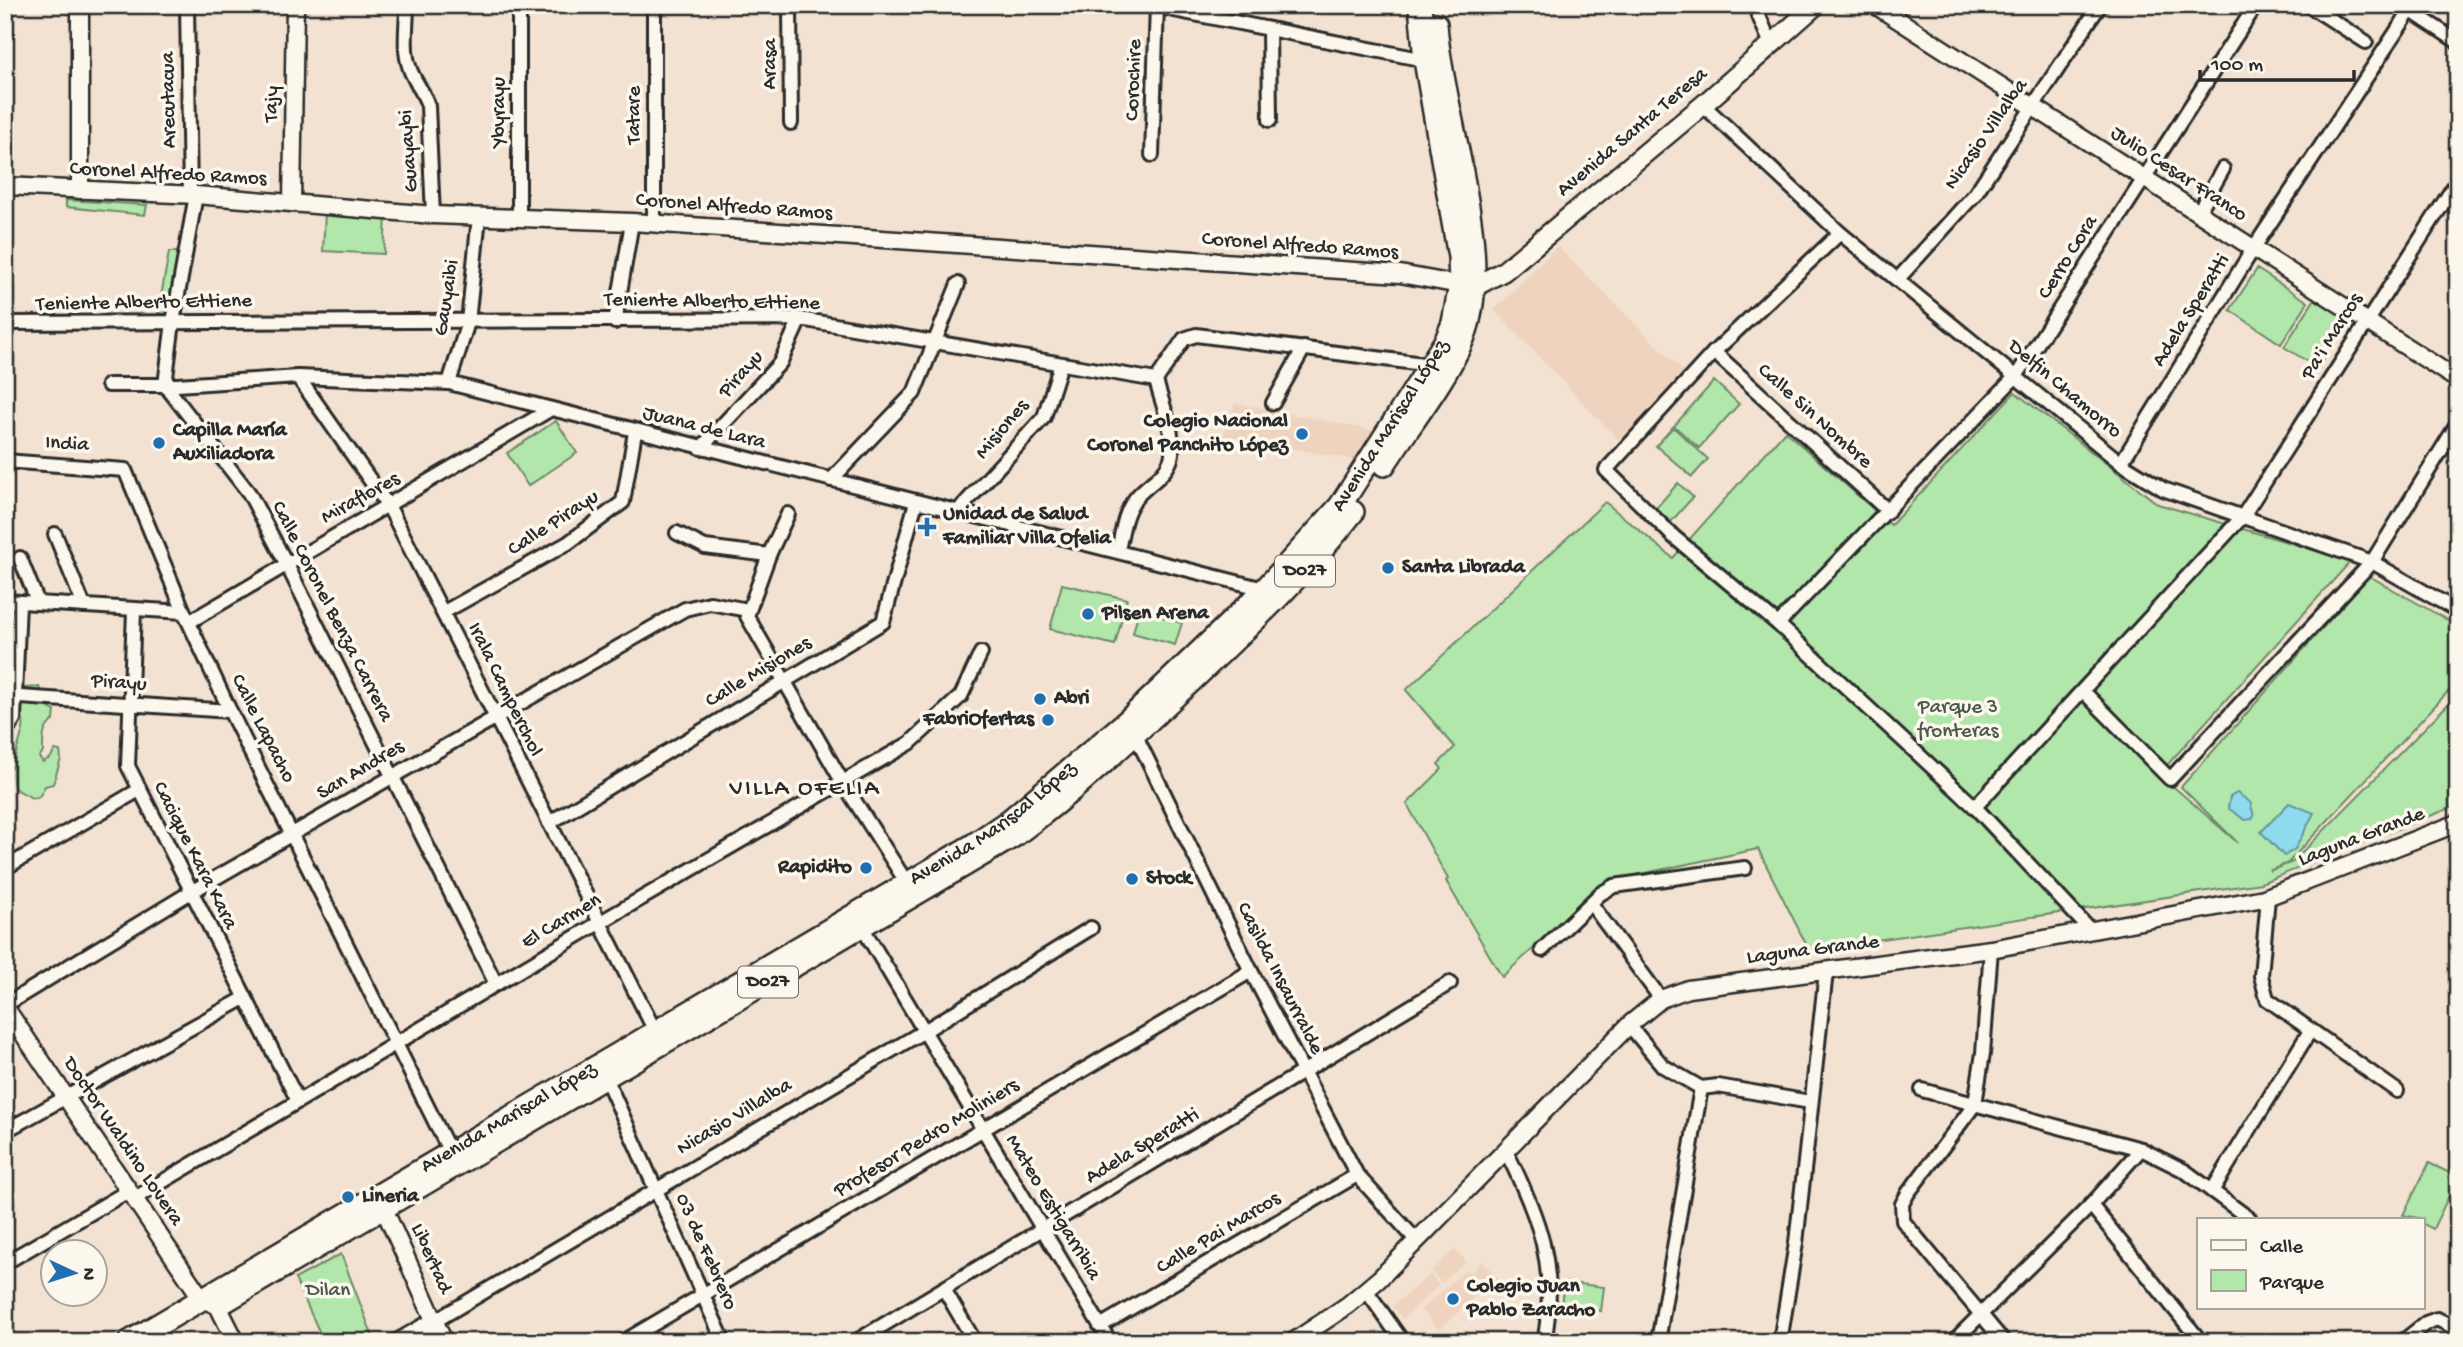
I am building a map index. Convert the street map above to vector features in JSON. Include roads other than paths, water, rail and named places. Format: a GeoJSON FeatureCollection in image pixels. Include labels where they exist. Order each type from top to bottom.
{"type":"FeatureCollection","features":[{"type":"Feature","properties":{"kind":"highway","name":"Avenida Mariscal López"},"geometry":{"type":"LineString","coordinates":[[1273,592],[1340,506],[1431,365],[1453,323],[1467,286],[1425,60],[1420,5]]}},
{"type":"Feature","properties":{"kind":"highway","name":"Avenida Mariscal López"},"geometry":{"type":"LineString","coordinates":[[129,1342],[208,1301],[381,1201],[911,889],[1014,836],[1273,592],[1352,513],[1440,379],[1462,340],[1467,286],[1474,250],[1440,60],[1434,5]]}},
{"type":"Feature","properties":{"kind":"highway","name":"Avenida Mariscal López"},"geometry":{"type":"LineString","coordinates":[[381,1201],[450,1152],[602,1071],[655,1031],[858,921]]}},
{"type":"Feature","properties":{"kind":"highway","name":"Avenida Mariscal López"},"geometry":{"type":"LineString","coordinates":[[157,1342],[208,1301]]}},
{"type":"Feature","properties":{"kind":"main road"},"geometry":{"type":"LineString","coordinates":[[80,5],[80,190]]}},
{"type":"Feature","properties":{"kind":"main road","name":"Tajy"},"geometry":{"type":"LineString","coordinates":[[292,203],[295,5]]}},
{"type":"Feature","properties":{"kind":"main road","name":"Avenida Santa Teresa"},"geometry":{"type":"LineString","coordinates":[[1467,286],[1504,271],[1703,105],[1816,5]]}},
{"type":"Feature","properties":{"kind":"main road","name":"Julio Cesar Franco"},"geometry":{"type":"LineString","coordinates":[[1875,5],[2458,380]]}},
{"type":"Feature","properties":{"kind":"main road","name":"Coronel Alfredo Ramos"},"geometry":{"type":"LineString","coordinates":[[5,186],[193,195],[479,218],[632,222],[1400,274],[1467,286]]}},
{"type":"Feature","properties":{"kind":"main road","name":"Laguna Grande"},"geometry":{"type":"LineString","coordinates":[[1293,1342],[1366,1290],[1629,1026],[1661,999],[1717,984],[1991,949],[2268,897],[2458,823]]}},
{"type":"Feature","properties":{"kind":"main road","name":"Doctor Waldino Lovera"},"geometry":{"type":"LineString","coordinates":[[5,1006],[236,1342]]}},
{"type":"Feature","properties":{"kind":"main road","name":"Libertad"},"geometry":{"type":"LineString","coordinates":[[381,1201],[444,1342]]}},
{"type":"Feature","properties":{"kind":"main road","name":"Nicasio Villalba"},"geometry":{"type":"LineString","coordinates":[[398,1342],[435,1321]]}},
{"type":"Feature","properties":{"kind":"street","name":"Arecutacua"},"geometry":{"type":"LineString","coordinates":[[165,385],[193,195],[187,5]]}},
{"type":"Feature","properties":{"kind":"street","name":"Guayaybi"},"geometry":{"type":"LineString","coordinates":[[407,5],[407,62],[428,106],[433,215]]}},
{"type":"Feature","properties":{"kind":"street","name":"Ybyrayu"},"geometry":{"type":"LineString","coordinates":[[519,5],[519,219]]}},
{"type":"Feature","properties":{"kind":"street","name":"Tatare"},"geometry":{"type":"LineString","coordinates":[[654,5],[654,224]]}},
{"type":"Feature","properties":{"kind":"street","name":"Arasa"},"geometry":{"type":"LineString","coordinates":[[790,5],[791,123]]}},
{"type":"Feature","properties":{"kind":"street"},"geometry":{"type":"LineString","coordinates":[[1754,5],[1771,44]]}},
{"type":"Feature","properties":{"kind":"street","name":"Nicasio Villalba"},"geometry":{"type":"LineString","coordinates":[[1898,279],[1975,194],[2100,5]]}},
{"type":"Feature","properties":{"kind":"street","name":"Cerro Cora"},"geometry":{"type":"LineString","coordinates":[[1778,624],[2017,375],[2142,177],[2256,5]]}},
{"type":"Feature","properties":{"kind":"street"},"geometry":{"type":"LineString","coordinates":[[2308,5],[2366,42]]}},
{"type":"Feature","properties":{"kind":"street"},"geometry":{"type":"LineString","coordinates":[[1154,6],[1425,60]]}},
{"type":"Feature","properties":{"kind":"street","name":"Corochire"},"geometry":{"type":"LineString","coordinates":[[1152,155],[1154,6]]}},
{"type":"Feature","properties":{"kind":"street"},"geometry":{"type":"LineString","coordinates":[[2408,7],[2458,42]]}},
{"type":"Feature","properties":{"kind":"street","name":"Adela Speratti"},"geometry":{"type":"LineString","coordinates":[[2120,463],[2408,7]]}},
{"type":"Feature","properties":{"kind":"street"},"geometry":{"type":"LineString","coordinates":[[1269,29],[1270,120]]}},
{"type":"Feature","properties":{"kind":"street","name":"Delfin Chamorro"},"geometry":{"type":"LineString","coordinates":[[1703,105],[1840,233],[2017,375],[2120,463],[2163,489],[2372,562],[2458,611]]}},
{"type":"Feature","properties":{"kind":"street"},"geometry":{"type":"LineString","coordinates":[[2198,213],[2223,169]]}},
{"type":"Feature","properties":{"kind":"street","name":"Pa'i Marcos"},"geometry":{"type":"LineString","coordinates":[[1975,807],[2084,692],[2243,516],[2458,180]]}},
{"type":"Feature","properties":{"kind":"street","name":"Gauyaibi"},"geometry":{"type":"LineString","coordinates":[[449,383],[468,322],[479,218]]}},
{"type":"Feature","properties":{"kind":"street"},"geometry":{"type":"LineString","coordinates":[[615,322],[632,222]]}},
{"type":"Feature","properties":{"kind":"street"},"geometry":{"type":"LineString","coordinates":[[1840,233],[1714,352],[1606,470],[1674,537],[1778,624],[1975,807],[2091,931]]}},
{"type":"Feature","properties":{"kind":"street"},"geometry":{"type":"LineString","coordinates":[[831,480],[915,393],[958,284]]}},
{"type":"Feature","properties":{"kind":"street","name":"Teniente Alberto Ettiene"},"geometry":{"type":"LineString","coordinates":[[5,323],[800,319],[1156,380]]}},
{"type":"Feature","properties":{"kind":"street","name":"Pirayu"},"geometry":{"type":"LineString","coordinates":[[701,448],[780,363],[800,319]]}},
{"type":"Feature","properties":{"kind":"street"},"geometry":{"type":"LineString","coordinates":[[1118,550],[1127,513],[1135,498],[1166,469],[1171,457],[1172,444],[1156,380],[1189,336],[1431,365]]}},
{"type":"Feature","properties":{"kind":"street"},"geometry":{"type":"LineString","coordinates":[[1273,403],[1304,348]]}},
{"type":"Feature","properties":{"kind":"street","name":"Calle Sin Nombre"},"geometry":{"type":"LineString","coordinates":[[1714,352],[1888,511]]}},
{"type":"Feature","properties":{"kind":"street","name":"Misiones"},"geometry":{"type":"LineString","coordinates":[[957,512],[1044,417],[1061,364]]}},
{"type":"Feature","properties":{"kind":"street","name":"Juana de Lara"},"geometry":{"type":"LineString","coordinates":[[108,385],[165,385],[298,377],[449,383],[635,432],[1118,550],[1273,592]]}},
{"type":"Feature","properties":{"kind":"street","name":"Irala Camperchol"},"geometry":{"type":"LineString","coordinates":[[298,377],[388,507],[444,612],[655,1031]]}},
{"type":"Feature","properties":{"kind":"street","name":"Calle Coronel Benza Carrera"},"geometry":{"type":"LineString","coordinates":[[165,385],[248,493],[393,774],[496,984]]}},
{"type":"Feature","properties":{"kind":"street","name":"Miraflores"},"geometry":{"type":"LineString","coordinates":[[187,617],[388,507],[551,409]]}},
{"type":"Feature","properties":{"kind":"street"},"geometry":{"type":"LineString","coordinates":[[2084,692],[2169,779],[2372,562],[2458,423]]}},
{"type":"Feature","properties":{"kind":"street","name":"Calle Pirayu"},"geometry":{"type":"LineString","coordinates":[[444,612],[568,543],[623,502],[635,432]]}},
{"type":"Feature","properties":{"kind":"street","name":"India"},"geometry":{"type":"LineString","coordinates":[[5,461],[125,470]]}},
{"type":"Feature","properties":{"kind":"street","name":"Calle Lapacho"},"geometry":{"type":"LineString","coordinates":[[125,470],[230,711],[293,834],[394,1045],[450,1152]]}},
{"type":"Feature","properties":{"kind":"street","name":"Calle Misiones"},"geometry":{"type":"LineString","coordinates":[[549,823],[883,622],[916,502]]}},
{"type":"Feature","properties":{"kind":"street"},"geometry":{"type":"LineString","coordinates":[[788,514],[769,555],[747,616],[842,781],[911,889]]}},
{"type":"Feature","properties":{"kind":"street"},"geometry":{"type":"LineString","coordinates":[[677,533],[705,547],[769,555]]}},
{"type":"Feature","properties":{"kind":"street"},"geometry":{"type":"LineString","coordinates":[[55,534],[84,606]]}},
{"type":"Feature","properties":{"kind":"street"},"geometry":{"type":"LineString","coordinates":[[20,558],[38,603]]}},
{"type":"Feature","properties":{"kind":"street"},"geometry":{"type":"LineString","coordinates":[[5,601],[187,617]]}},
{"type":"Feature","properties":{"kind":"street"},"geometry":{"type":"LineString","coordinates":[[5,733],[14,719],[10,696],[19,602]]}},
{"type":"Feature","properties":{"kind":"street","name":"San Andres"},"geometry":{"type":"LineString","coordinates":[[5,1006],[191,892],[494,715],[685,609],[710,603],[748,610]]}},
{"type":"Feature","properties":{"kind":"street","name":"Cacique Kara Kara"},"geometry":{"type":"LineString","coordinates":[[134,611],[127,759],[139,790],[298,1101]]}},
{"type":"Feature","properties":{"kind":"street","name":"El Carmen"},"geometry":{"type":"LineString","coordinates":[[5,1263],[298,1101],[910,743],[961,696],[981,653]]}},
{"type":"Feature","properties":{"kind":"street","name":"Pirayu"},"geometry":{"type":"LineString","coordinates":[[10,696],[230,711]]}},
{"type":"Feature","properties":{"kind":"street","name":"Casilda Insaurralde"},"geometry":{"type":"LineString","coordinates":[[1131,727],[1251,971],[1357,1175],[1417,1241]]}},
{"type":"Feature","properties":{"kind":"street"},"geometry":{"type":"LineString","coordinates":[[5,868],[139,790]]}},
{"type":"Feature","properties":{"kind":"street"},"geometry":{"type":"LineString","coordinates":[[1542,950],[1601,894],[1614,886],[1745,868]]}},
{"type":"Feature","properties":{"kind":"street"},"geometry":{"type":"LineString","coordinates":[[2268,897],[2261,976],[2263,992],[2273,1005],[2398,1091]]}},
{"type":"Feature","properties":{"kind":"street"},"geometry":{"type":"LineString","coordinates":[[1592,905],[1661,999]]}},
{"type":"Feature","properties":{"kind":"street","name":"Mateo Estigarribia"},"geometry":{"type":"LineString","coordinates":[[858,921],[926,1030],[1110,1342]]}},
{"type":"Feature","properties":{"kind":"street","name":"Nicasio Villalba"},"geometry":{"type":"LineString","coordinates":[[435,1321],[926,1030],[1091,928]]}},
{"type":"Feature","properties":{"kind":"street"},"geometry":{"type":"LineString","coordinates":[[1991,949],[1983,1053],[1975,1104],[1908,1193],[1900,1213],[1903,1221],[2004,1342]]}},
{"type":"Feature","properties":{"kind":"street","name":"Profesor Pedro Moliniers"},"geometry":{"type":"LineString","coordinates":[[623,1342],[1251,971]]}},
{"type":"Feature","properties":{"kind":"street"},"geometry":{"type":"LineString","coordinates":[[1780,1342],[1796,1243],[1826,972]]}},
{"type":"Feature","properties":{"kind":"street","name":"Adela Speratti"},"geometry":{"type":"LineString","coordinates":[[855,1342],[1450,983]]}},
{"type":"Feature","properties":{"kind":"street"},"geometry":{"type":"LineString","coordinates":[[5,1131],[245,998]]}},
{"type":"Feature","properties":{"kind":"street"},"geometry":{"type":"LineString","coordinates":[[1629,1026],[1663,1066],[1701,1088],[1738,1089],[1810,1102]]}},
{"type":"Feature","properties":{"kind":"street"},"geometry":{"type":"LineString","coordinates":[[2212,1191],[2310,1031]]}},
{"type":"Feature","properties":{"kind":"street","name":"03 de Febrero"},"geometry":{"type":"LineString","coordinates":[[602,1071],[724,1342]]}},
{"type":"Feature","properties":{"kind":"street"},"geometry":{"type":"LineString","coordinates":[[1658,1342],[1701,1088]]}},
{"type":"Feature","properties":{"kind":"street"},"geometry":{"type":"LineString","coordinates":[[1922,1090],[2141,1149],[2165,1159],[2249,1218]]}},
{"type":"Feature","properties":{"kind":"street"},"geometry":{"type":"LineString","coordinates":[[1953,1342],[2091,1205],[2141,1149]]}},
{"type":"Feature","properties":{"kind":"street"},"geometry":{"type":"LineString","coordinates":[[1506,1151],[1528,1194],[1543,1235],[1548,1274],[1544,1342]]}},
{"type":"Feature","properties":{"kind":"street","name":"Calle Pai Marcos"},"geometry":{"type":"LineString","coordinates":[[1100,1326],[1357,1175]]}},
{"type":"Feature","properties":{"kind":"street"},"geometry":{"type":"LineString","coordinates":[[2091,1205],[2201,1342]]}},
{"type":"Feature","properties":{"kind":"street"},"geometry":{"type":"LineString","coordinates":[[944,1289],[975,1342]]}},
{"type":"Feature","properties":{"kind":"street"},"geometry":{"type":"LineString","coordinates":[[1366,1290],[1403,1342]]}},
{"type":"Feature","properties":{"kind":"street"},"geometry":{"type":"LineString","coordinates":[[2402,1342],[2426,1323],[2437,1319],[2458,1329]]}},
{"type":"Feature","properties":{"kind":"water"},"geometry":{"type":"Polygon","coordinates":[[[2237,793],[2250,802],[2254,816],[2252,819],[2245,820],[2228,808],[2230,797],[2237,793]]]}},
{"type":"Feature","properties":{"kind":"water"},"geometry":{"type":"Polygon","coordinates":[[[2289,803],[2314,813],[2295,849],[2284,856],[2261,832],[2289,803]]]}},
{"type":"Feature","properties":{"kind":"place","name":"Colegio Nacional Coronel Panchito López"},"geometry":{"type":"Point","coordinates":[1302,434]}},
{"type":"Feature","properties":{"kind":"place","name":"Capilla María Auxiliadora"},"geometry":{"type":"Point","coordinates":[159,443]}},
{"type":"Feature","properties":{"kind":"place","name":"Unidad de Salud Familiar Villa Ofelia"},"geometry":{"type":"Point","coordinates":[927,527]}},
{"type":"Feature","properties":{"kind":"place","name":"Santa Librada"},"geometry":{"type":"Point","coordinates":[1388,568]}},
{"type":"Feature","properties":{"kind":"place","name":"Pilsen Arena"},"geometry":{"type":"Point","coordinates":[1088,614]}},
{"type":"Feature","properties":{"kind":"place","name":"Abri"},"geometry":{"type":"Point","coordinates":[1040,699]}},
{"type":"Feature","properties":{"kind":"place","name":"FabriOfertas"},"geometry":{"type":"Point","coordinates":[1048,720]}},
{"type":"Feature","properties":{"kind":"place","name":"Rapidito"},"geometry":{"type":"Point","coordinates":[866,868]}},
{"type":"Feature","properties":{"kind":"place","name":"Stock"},"geometry":{"type":"Point","coordinates":[1132,879]}},
{"type":"Feature","properties":{"kind":"place","name":"Lineria"},"geometry":{"type":"Point","coordinates":[348,1197]}},
{"type":"Feature","properties":{"kind":"place","name":"Colegio Juan Pablo Zaracho"},"geometry":{"type":"Point","coordinates":[1453,1299]}},
{"type":"Feature","properties":{"kind":"district","name":"VILLA OFELIA"},"geometry":{"type":"Point","coordinates":[805,789]}},
{"type":"Feature","properties":{"kind":"park label","name":"Parque 3 fronteras"},"geometry":{"type":"Point","coordinates":[1958,720]}},
{"type":"Feature","properties":{"kind":"park label","name":"Dilan"},"geometry":{"type":"Point","coordinates":[328,1291]}}]}
